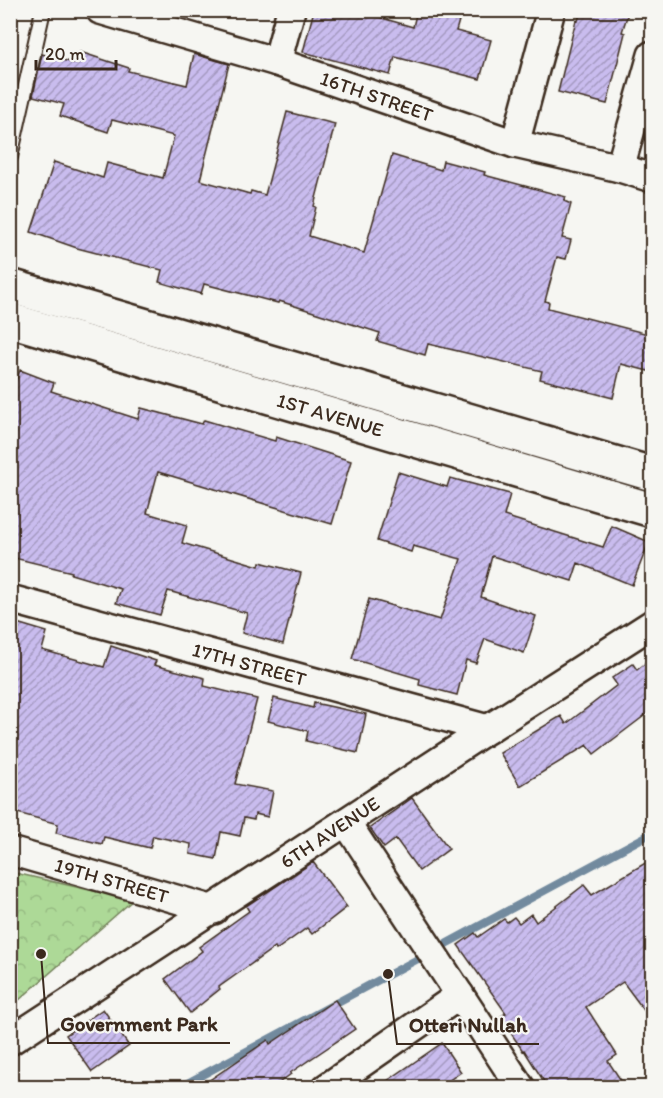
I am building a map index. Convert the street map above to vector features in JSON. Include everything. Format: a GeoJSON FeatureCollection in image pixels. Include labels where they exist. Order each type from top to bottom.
{"type":"FeatureCollection","features":[{"type":"Feature","properties":{"kind":"street","name":"16TH STREET"},"geometry":{"type":"LineString","coordinates":[[100,10],[277,62],[515,144],[620,168],[652,178]]}},
{"type":"Feature","properties":{"kind":"street"},"geometry":{"type":"LineString","coordinates":[[277,62],[291,10]]}},
{"type":"Feature","properties":{"kind":"street"},"geometry":{"type":"LineString","coordinates":[[515,144],[551,10]]}},
{"type":"Feature","properties":{"kind":"street"},"geometry":{"type":"LineString","coordinates":[[620,168],[652,55]]}},
{"type":"Feature","properties":{"kind":"street","name":"1ST AVENUE"},"geometry":{"type":"LineString","coordinates":[[10,286],[652,474]]}},
{"type":"Feature","properties":{"kind":"street","name":"1ST AVENUE"},"geometry":{"type":"LineString","coordinates":[[10,320],[652,510]]}},
{"type":"Feature","properties":{"kind":"street","name":"17TH STREET"},"geometry":{"type":"LineString","coordinates":[[10,599],[488,729]]}},
{"type":"Feature","properties":{"kind":"street","name":"6TH AVENUE"},"geometry":{"type":"LineString","coordinates":[[10,1041],[652,624]]}},
{"type":"Feature","properties":{"kind":"street"},"geometry":{"type":"LineString","coordinates":[[346,822],[521,1088]]}},
{"type":"Feature","properties":{"kind":"street","name":"19TH STREET"},"geometry":{"type":"LineString","coordinates":[[10,851],[214,909]]}},
{"type":"Feature","properties":{"kind":"street"},"geometry":{"type":"LineString","coordinates":[[327,1088],[460,995]]}},
{"type":"Feature","properties":{"kind":"lane"},"geometry":{"type":"LineString","coordinates":[[10,158],[43,10]]}},
{"type":"Feature","properties":{"kind":"green space"},"geometry":{"type":"Polygon","coordinates":[[[11,872],[133,900],[11,1007],[11,872]]]}},
{"type":"Feature","properties":{"kind":"building"},"geometry":{"type":"Polygon","coordinates":[[[314,10],[354,10],[413,27],[417,10],[462,10],[456,31],[491,40],[480,79],[395,57],[390,75],[303,52],[314,10]]]}},
{"type":"Feature","properties":{"kind":"building"},"geometry":{"type":"Polygon","coordinates":[[[581,10],[629,10],[622,32],[625,33],[607,104],[558,92],[576,20],[578,21],[581,10]]]}},
{"type":"Feature","properties":{"kind":"building"},"geometry":{"type":"Polygon","coordinates":[[[80,52],[129,68],[128,71],[187,85],[194,54],[229,64],[200,180],[250,194],[251,191],[265,195],[287,112],[335,124],[314,206],[316,207],[309,236],[364,253],[392,155],[441,170],[443,161],[485,172],[484,175],[566,197],[564,201],[571,204],[562,238],[571,240],[566,259],[557,257],[545,301],[549,302],[548,308],[652,335],[652,372],[621,364],[613,398],[540,379],[542,371],[428,344],[425,355],[377,341],[380,333],[279,301],[278,303],[204,284],[201,294],[159,282],[162,270],[77,248],[31,232],[54,162],[103,178],[107,163],[163,178],[174,136],[112,120],[108,132],[60,116],[64,104],[33,96],[42,54],[77,64],[80,52]]]}},
{"type":"Feature","properties":{"kind":"building"},"geometry":{"type":"Polygon","coordinates":[[[20,370],[54,383],[51,391],[138,419],[141,408],[202,424],[204,420],[275,441],[276,437],[351,461],[332,524],[158,472],[147,513],[187,525],[182,543],[259,566],[260,562],[301,573],[283,644],[242,633],[247,613],[168,591],[160,615],[116,603],[121,589],[71,574],[72,572],[10,557],[10,397],[20,370]]]}},
{"type":"Feature","properties":{"kind":"building"},"geometry":{"type":"Polygon","coordinates":[[[398,472],[447,487],[450,478],[510,494],[504,516],[603,547],[612,526],[649,542],[632,585],[578,563],[572,581],[492,556],[481,597],[536,616],[524,653],[485,639],[476,663],[466,660],[457,695],[419,685],[420,679],[352,659],[369,599],[440,620],[461,559],[413,546],[411,552],[377,541],[398,472]]]}},
{"type":"Feature","properties":{"kind":"building"},"geometry":{"type":"Polygon","coordinates":[[[10,621],[47,632],[42,650],[104,667],[111,646],[156,661],[154,665],[205,678],[204,686],[257,699],[235,784],[273,791],[268,817],[255,814],[254,820],[244,818],[240,836],[221,832],[216,859],[190,854],[191,844],[153,836],[150,848],[104,837],[102,844],[56,833],[58,824],[10,811],[10,621]]]}},
{"type":"Feature","properties":{"kind":"building"},"geometry":{"type":"Polygon","coordinates":[[[652,658],[652,710],[594,754],[587,745],[520,786],[500,753],[561,716],[566,724],[617,685],[612,678],[633,664],[637,670],[652,658]]]}},
{"type":"Feature","properties":{"kind":"building"},"geometry":{"type":"Polygon","coordinates":[[[274,698],[313,708],[314,703],[366,714],[358,753],[306,741],[308,731],[268,721],[274,698]]]}},
{"type":"Feature","properties":{"kind":"building"},"geometry":{"type":"Polygon","coordinates":[[[412,798],[449,849],[419,871],[396,839],[384,848],[370,828],[412,798]]]}},
{"type":"Feature","properties":{"kind":"building"},"geometry":{"type":"Polygon","coordinates":[[[652,859],[652,1021],[623,982],[586,1007],[617,1055],[608,1061],[626,1088],[548,1088],[500,1017],[506,1013],[458,945],[475,933],[478,937],[504,919],[507,922],[514,917],[519,923],[531,914],[536,922],[584,885],[592,895],[652,859]]]}},
{"type":"Feature","properties":{"kind":"building"},"geometry":{"type":"Polygon","coordinates":[[[313,862],[347,907],[312,934],[307,928],[276,950],[275,947],[219,987],[220,989],[190,1013],[165,979],[202,951],[199,947],[249,911],[246,906],[313,862]]]}},
{"type":"Feature","properties":{"kind":"building"},"geometry":{"type":"Polygon","coordinates":[[[335,1000],[355,1029],[272,1088],[198,1088],[268,1040],[270,1044],[335,1000]]]}},
{"type":"Feature","properties":{"kind":"building"},"geometry":{"type":"Polygon","coordinates":[[[103,1009],[129,1046],[92,1072],[66,1035],[103,1009]]]}},
{"type":"Feature","properties":{"kind":"building"},"geometry":{"type":"Polygon","coordinates":[[[442,1043],[461,1072],[438,1088],[377,1088],[442,1043]]]}},
{"type":"Feature","properties":{"kind":"waterway"},"geometry":{"type":"LineString","coordinates":[[178,1088],[652,833]]}},
{"type":"Feature","properties":{"kind":"place","name":"Government Park"},"geometry":{"type":"Point","coordinates":[41,954]}},
{"type":"Feature","properties":{"kind":"place","name":"Otteri Nullah"},"geometry":{"type":"Point","coordinates":[388,974]}}]}
